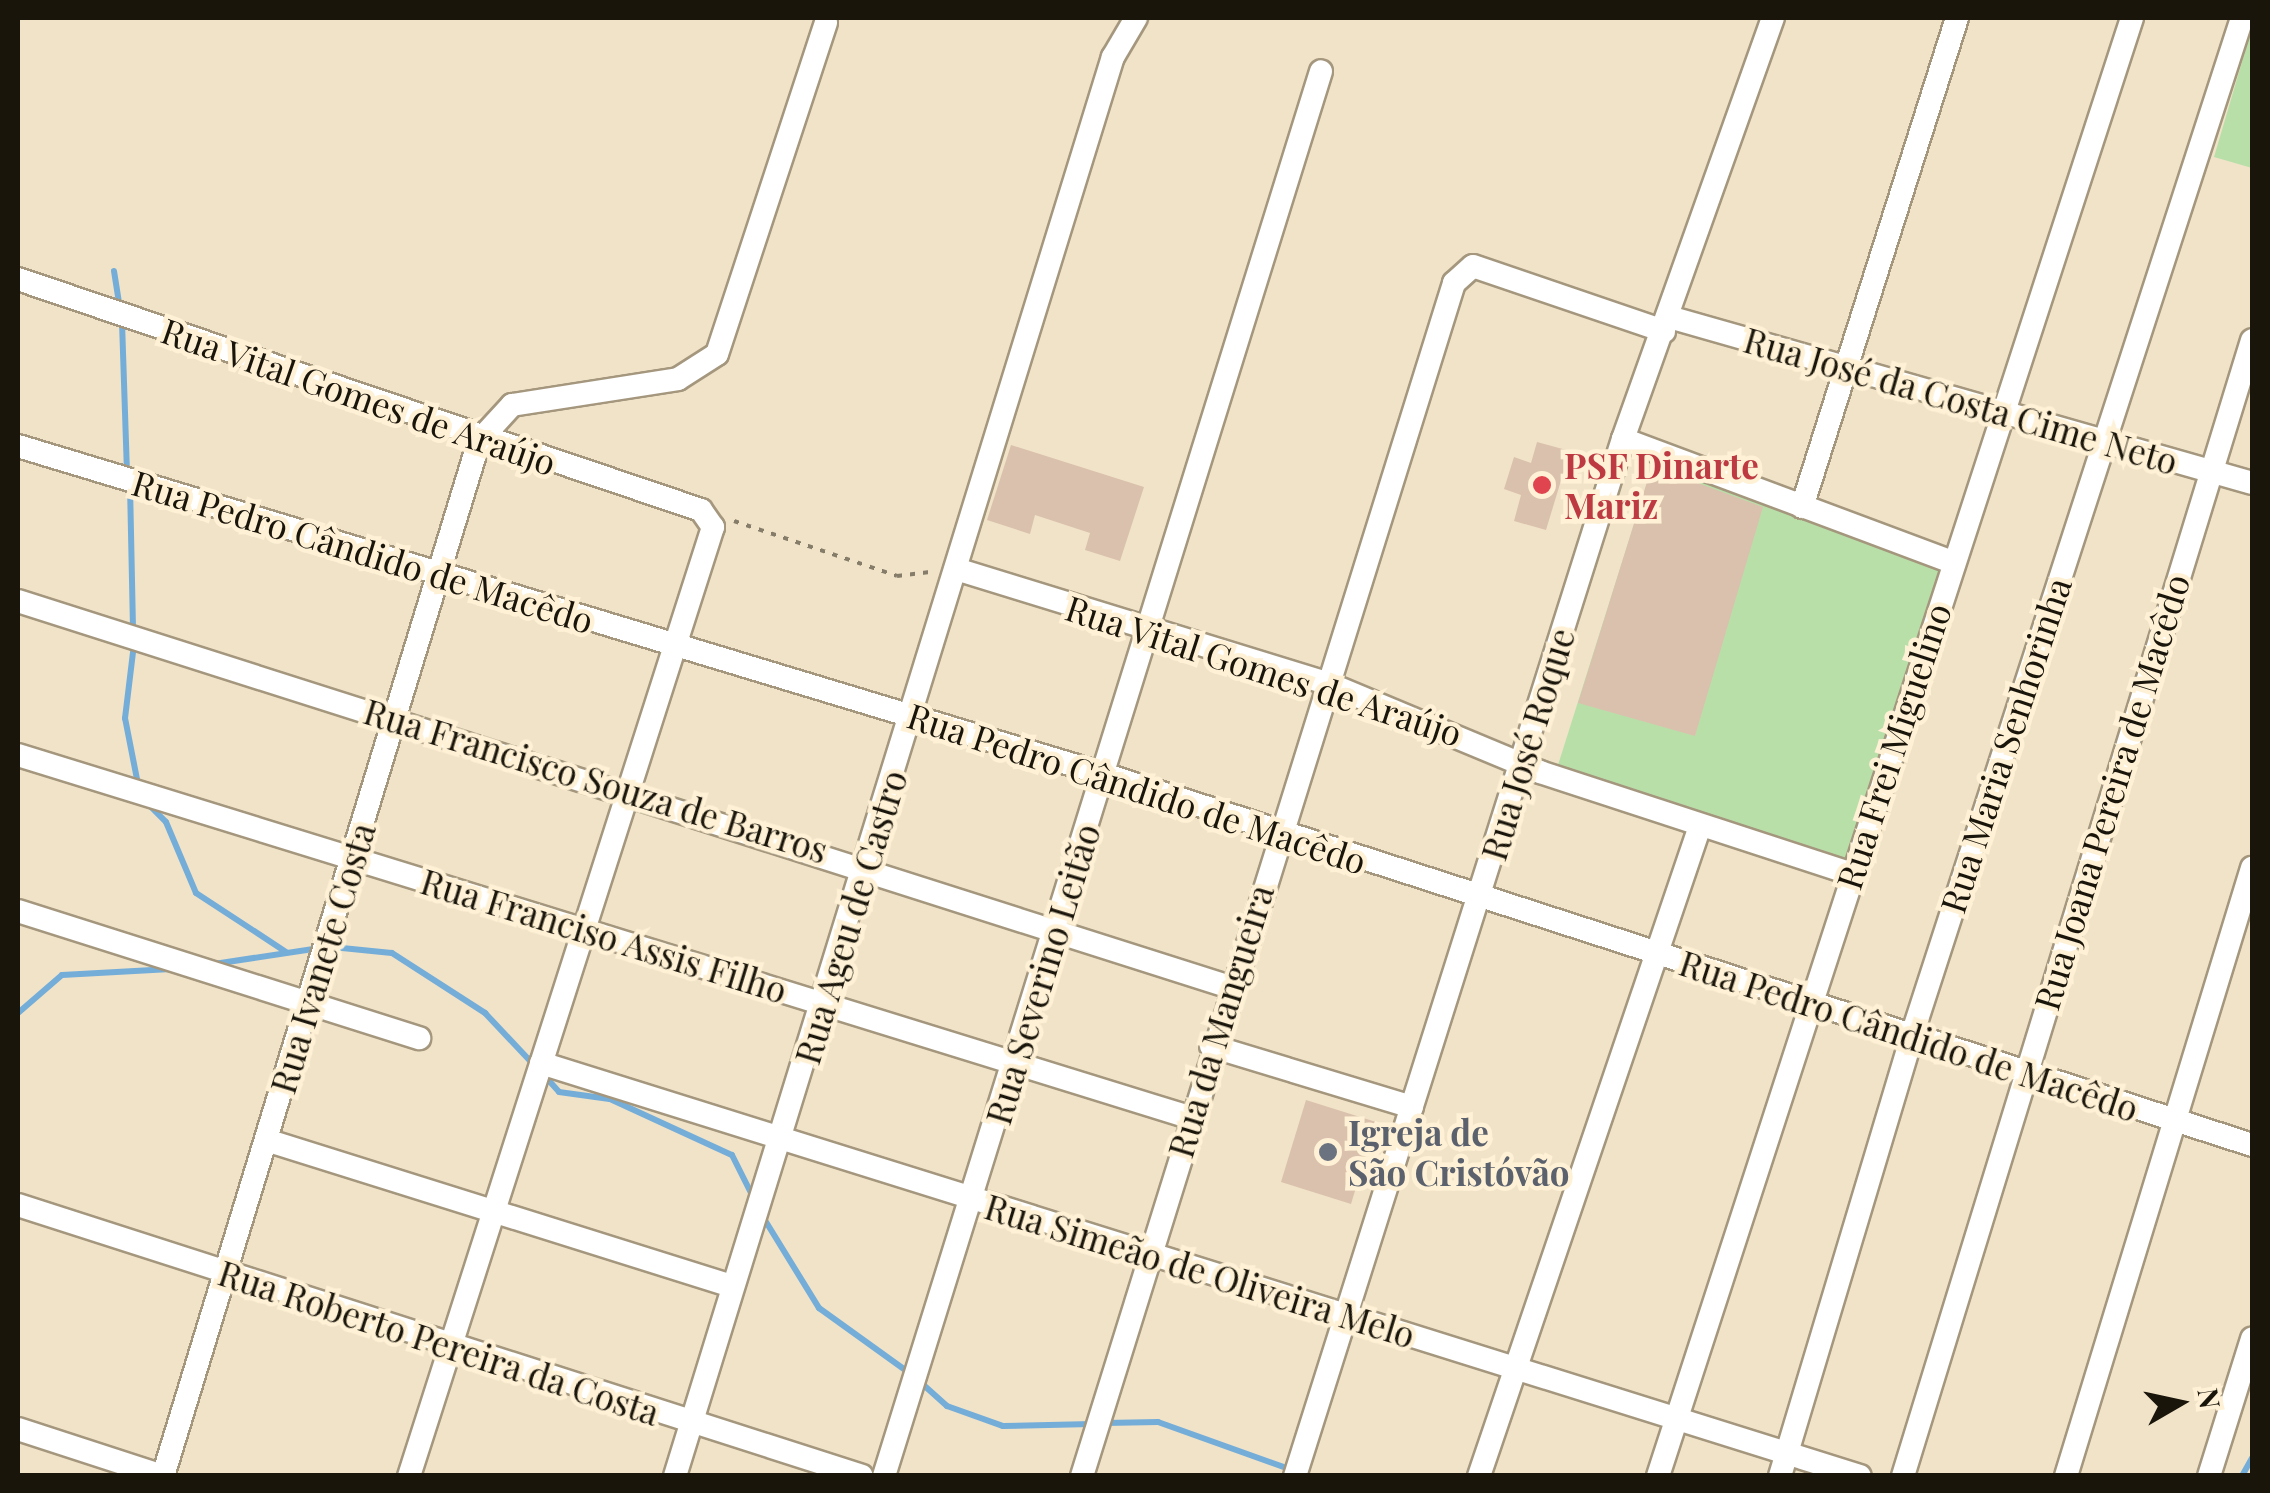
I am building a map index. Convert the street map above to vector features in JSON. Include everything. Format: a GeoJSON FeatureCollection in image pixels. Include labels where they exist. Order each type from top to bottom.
{"type":"FeatureCollection","features":[{"type":"Feature","properties":{"kind":"street","name":"Rua Ageu de Castro"},"geometry":{"type":"LineString","coordinates":[[675,1476],[732,1286],[870,866],[1113,56],[1136,18]]}},
{"type":"Feature","properties":{"kind":"street","name":"Rua José Roque"},"geometry":{"type":"LineString","coordinates":[[1294,1476],[1623,439],[1773,18]]}},
{"type":"Feature","properties":{"kind":"street"},"geometry":{"type":"LineString","coordinates":[[1802,507],[1957,18]]}},
{"type":"Feature","properties":{"kind":"street","name":"Rua Frei Miguelino"},"geometry":{"type":"LineString","coordinates":[[1658,1476],[2132,18]]}},
{"type":"Feature","properties":{"kind":"street","name":"Rua Maria Senhorinha"},"geometry":{"type":"LineString","coordinates":[[1780,1476],[1912,1035],[2242,18]]}},
{"type":"Feature","properties":{"kind":"street"},"geometry":{"type":"LineString","coordinates":[[479,440],[512,405],[678,379],[716,354],[826,22]]}},
{"type":"Feature","properties":{"kind":"street","name":"Rua Severino Leitão"},"geometry":{"type":"LineString","coordinates":[[884,1476],[974,1199],[1321,71]]}},
{"type":"Feature","properties":{"kind":"street","name":"Rua José da Costa Cime Neto"},"geometry":{"type":"LineString","coordinates":[[1454,283],[1473,266],[1666,324],[1846,366],[2001,414],[2252,483]]}},
{"type":"Feature","properties":{"kind":"street","name":"Rua Vital Gomes de Araújo"},"geometry":{"type":"LineString","coordinates":[[18,282],[479,440],[700,510]]}},
{"type":"Feature","properties":{"kind":"street","name":"Rua da Mangueira"},"geometry":{"type":"LineString","coordinates":[[1082,1476],[1324,682],[1454,283]]}},
{"type":"Feature","properties":{"kind":"street","name":"Rua Joana Pereira de Macêdo"},"geometry":{"type":"LineString","coordinates":[[1903,1476],[2024,1070],[2252,340]]}},
{"type":"Feature","properties":{"kind":"street"},"geometry":{"type":"LineString","coordinates":[[1623,439],[1952,562]]}},
{"type":"Feature","properties":{"kind":"street","name":"Rua Ivanete Costa"},"geometry":{"type":"LineString","coordinates":[[163,1476],[479,440]]}},
{"type":"Feature","properties":{"kind":"street","name":"Rua Pedro Cândido de Macêdo"},"geometry":{"type":"LineString","coordinates":[[18,446],[1103,774],[2252,1145]]}},
{"type":"Feature","properties":{"kind":"street"},"geometry":{"type":"LineString","coordinates":[[409,1476],[449,1342],[713,550],[714,527],[700,510]]}},
{"type":"Feature","properties":{"kind":"street","name":"Rua Vital Gomes de Araújo"},"geometry":{"type":"LineString","coordinates":[[956,569],[1324,682],[1700,826],[1852,874]]}},
{"type":"Feature","properties":{"kind":"street","name":"Rua Francisco Souza de Barros"},"geometry":{"type":"LineString","coordinates":[[18,601],[1059,925],[1230,987]]}},
{"type":"Feature","properties":{"kind":"street","name":"Rua Franciso Assis Filho"},"geometry":{"type":"LineString","coordinates":[[18,756],[1189,1117]]}},
{"type":"Feature","properties":{"kind":"street"},"geometry":{"type":"LineString","coordinates":[[1479,1476],[1652,952],[1700,826]]}},
{"type":"Feature","properties":{"kind":"street"},"geometry":{"type":"LineString","coordinates":[[2066,1476],[2170,1119],[2252,868]]}},
{"type":"Feature","properties":{"kind":"street"},"geometry":{"type":"LineString","coordinates":[[18,911],[419,1038]]}},
{"type":"Feature","properties":{"kind":"street"},"geometry":{"type":"LineString","coordinates":[[1212,1046],[1412,1107]]}},
{"type":"Feature","properties":{"kind":"street","name":"Rua Simeão de Oliveira Melo"},"geometry":{"type":"LineString","coordinates":[[542,1063],[1860,1476]]}},
{"type":"Feature","properties":{"kind":"street"},"geometry":{"type":"LineString","coordinates":[[266,1140],[732,1286]]}},
{"type":"Feature","properties":{"kind":"street","name":"Rua Roberto Pereira da Costa"},"geometry":{"type":"LineString","coordinates":[[18,1205],[862,1476]]}},
{"type":"Feature","properties":{"kind":"street"},"geometry":{"type":"LineString","coordinates":[[2209,1476],[2252,1339]]}},
{"type":"Feature","properties":{"kind":"street"},"geometry":{"type":"LineString","coordinates":[[18,1429],[163,1476]]}},
{"type":"Feature","properties":{"kind":"path"},"geometry":{"type":"LineString","coordinates":[[700,510],[897,576],[956,569]]}},
{"type":"Feature","properties":{"kind":"green space"},"geometry":{"type":"Polygon","coordinates":[[[2252,28],[2252,168],[2214,157],[2252,28]]]}},
{"type":"Feature","properties":{"kind":"green space"},"geometry":{"type":"Polygon","coordinates":[[[1654,461],[1945,570],[1851,864],[1558,765],[1654,461]]]}},
{"type":"Feature","properties":{"kind":"building"},"geometry":{"type":"Polygon","coordinates":[[[1537,442],[1570,451],[1546,530],[1514,521],[1521,495],[1504,489],[1514,457],[1531,463],[1537,442]]]}},
{"type":"Feature","properties":{"kind":"building"},"geometry":{"type":"Polygon","coordinates":[[[1011,445],[1144,487],[1120,561],[1085,550],[1090,533],[1035,515],[1030,534],[987,520],[1011,445]]]}},
{"type":"Feature","properties":{"kind":"building"},"geometry":{"type":"Polygon","coordinates":[[[1652,466],[1763,507],[1695,736],[1578,703],[1652,466]]]}},
{"type":"Feature","properties":{"kind":"building","name":"Igreja de São Cristóvão"},"geometry":{"type":"Polygon","coordinates":[[[1306,1100],[1376,1122],[1351,1204],[1281,1182],[1306,1100]]]}},
{"type":"Feature","properties":{"kind":"waterway"},"geometry":{"type":"LineString","coordinates":[[114,271],[120,310]]}},
{"type":"Feature","properties":{"kind":"waterway"},"geometry":{"type":"LineString","coordinates":[[122,322],[127,473]]}},
{"type":"Feature","properties":{"kind":"waterway"},"geometry":{"type":"LineString","coordinates":[[130,485],[133,632]]}},
{"type":"Feature","properties":{"kind":"waterway"},"geometry":{"type":"LineString","coordinates":[[134,644],[125,718],[138,784]]}},
{"type":"Feature","properties":{"kind":"waterway"},"geometry":{"type":"LineString","coordinates":[[148,804],[166,822],[196,893],[286,952]]}},
{"type":"Feature","properties":{"kind":"waterway"},"geometry":{"type":"LineString","coordinates":[[332,947],[392,953],[485,1013],[533,1064]]}},
{"type":"Feature","properties":{"kind":"waterway"},"geometry":{"type":"LineString","coordinates":[[214,964],[320,948]]}},
{"type":"Feature","properties":{"kind":"waterway"},"geometry":{"type":"LineString","coordinates":[[18,1013],[62,975],[171,969]]}},
{"type":"Feature","properties":{"kind":"waterway"},"geometry":{"type":"LineString","coordinates":[[542,1073],[559,1092],[610,1099],[732,1155],[753,1197]]}},
{"type":"Feature","properties":{"kind":"waterway"},"geometry":{"type":"LineString","coordinates":[[763,1217],[819,1308],[908,1372]]}},
{"type":"Feature","properties":{"kind":"waterway"},"geometry":{"type":"LineString","coordinates":[[918,1380],[947,1406],[1003,1426],[1092,1424]]}},
{"type":"Feature","properties":{"kind":"waterway"},"geometry":{"type":"LineString","coordinates":[[1105,1423],[1158,1422],[1309,1476]]}},
{"type":"Feature","properties":{"kind":"waterway"},"geometry":{"type":"LineString","coordinates":[[2242,1476],[2252,1458]]}},
{"type":"Feature","properties":{"kind":"place","name":"PSF Dinarte Mariz"},"geometry":{"type":"Point","coordinates":[1542,485]}},
{"type":"Feature","properties":{"kind":"place","name":"Igreja de São Cristóvão"},"geometry":{"type":"Point","coordinates":[1328,1152]}}]}
